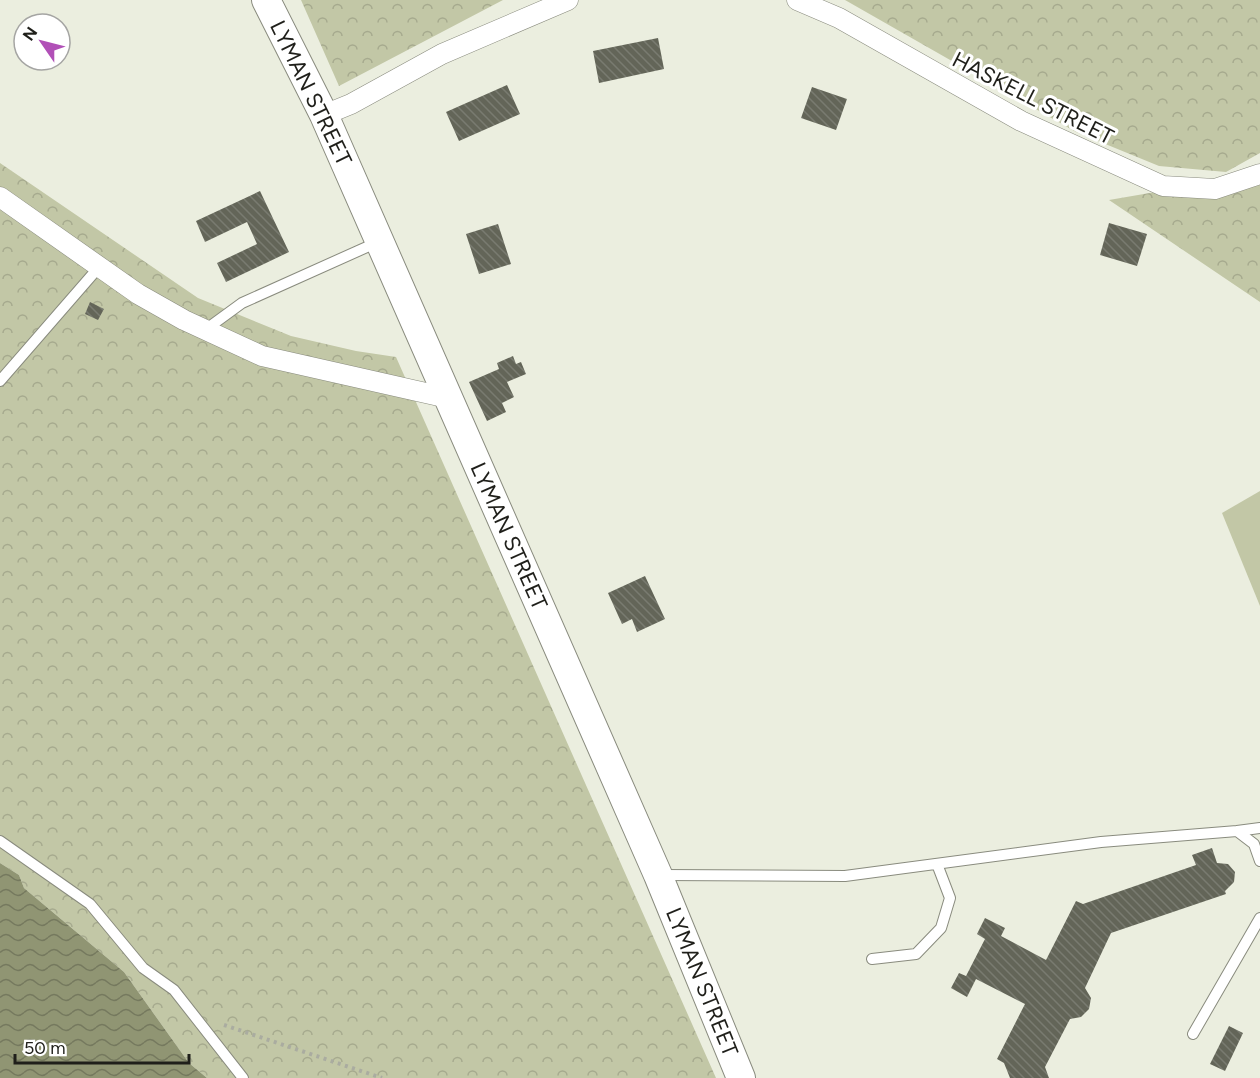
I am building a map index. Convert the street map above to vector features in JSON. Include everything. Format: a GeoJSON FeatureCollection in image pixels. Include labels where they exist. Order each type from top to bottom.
{"type":"FeatureCollection","features":[{"type":"Feature","properties":{"kind":"street","name":"LYMAN STREET"},"geometry":{"type":"LineString","coordinates":[[266,0],[324,115],[380,242],[658,875],[741,1078]]}},
{"type":"Feature","properties":{"kind":"street"},"geometry":{"type":"LineString","coordinates":[[324,115],[351,104],[442,54],[568,0]]}},
{"type":"Feature","properties":{"kind":"street","name":"HASKELL STREET"},"geometry":{"type":"LineString","coordinates":[[797,0],[839,18],[1020,121],[1163,186],[1215,189],[1260,174]]}},
{"type":"Feature","properties":{"kind":"street"},"geometry":{"type":"LineString","coordinates":[[0,197],[138,294],[262,356],[448,398]]}},
{"type":"Feature","properties":{"kind":"lane"},"geometry":{"type":"LineString","coordinates":[[206,330],[242,303],[380,242]]}},
{"type":"Feature","properties":{"kind":"lane"},"geometry":{"type":"LineString","coordinates":[[0,381],[99,267]]}},
{"type":"Feature","properties":{"kind":"lane"},"geometry":{"type":"LineString","coordinates":[[658,875],[845,876],[1101,842],[1260,828]]}},
{"type":"Feature","properties":{"kind":"lane"},"geometry":{"type":"LineString","coordinates":[[1238,831],[1254,844],[1260,861]]}},
{"type":"Feature","properties":{"kind":"lane"},"geometry":{"type":"LineString","coordinates":[[0,841],[90,904],[142,968],[174,990],[243,1078]]}},
{"type":"Feature","properties":{"kind":"lane"},"geometry":{"type":"LineString","coordinates":[[872,959],[916,954],[941,928],[950,898],[937,864]]}},
{"type":"Feature","properties":{"kind":"lane"},"geometry":{"type":"LineString","coordinates":[[1193,1034],[1260,918]]}},
{"type":"Feature","properties":{"kind":"path"},"geometry":{"type":"LineString","coordinates":[[192,1013],[382,1078]]}},
{"type":"Feature","properties":{"kind":"green space"},"geometry":{"type":"Polygon","coordinates":[[[301,0],[503,0],[339,86],[301,0]]]}},
{"type":"Feature","properties":{"kind":"green space"},"geometry":{"type":"Polygon","coordinates":[[[845,0],[1260,0],[1260,153],[1226,172],[1159,166],[1076,132],[845,0]]]}},
{"type":"Feature","properties":{"kind":"green space"},"geometry":{"type":"Polygon","coordinates":[[[0,163],[198,298],[291,336],[356,351],[396,357],[716,1078],[207,1078],[189,1063],[124,972],[24,888],[19,875],[0,863],[0,163]]]}},
{"type":"Feature","properties":{"kind":"green space"},"geometry":{"type":"Polygon","coordinates":[[[1260,174],[1260,302],[1109,200],[1260,174]]]}},
{"type":"Feature","properties":{"kind":"green space"},"geometry":{"type":"Polygon","coordinates":[[[1260,491],[1260,606],[1222,513],[1260,491]]]}},
{"type":"Feature","properties":{"kind":"water"},"geometry":{"type":"Polygon","coordinates":[[[0,863],[19,875],[24,888],[124,972],[189,1063],[207,1078],[0,1078],[0,863]]]}},
{"type":"Feature","properties":{"kind":"building"},"geometry":{"type":"Polygon","coordinates":[[[658,38],[664,69],[599,83],[593,51],[658,38]]]}},
{"type":"Feature","properties":{"kind":"building"},"geometry":{"type":"Polygon","coordinates":[[[507,85],[520,114],[459,141],[446,112],[507,85]]]}},
{"type":"Feature","properties":{"kind":"building"},"geometry":{"type":"Polygon","coordinates":[[[812,87],[847,99],[836,130],[801,118],[812,87]]]}},
{"type":"Feature","properties":{"kind":"building"},"geometry":{"type":"Polygon","coordinates":[[[260,191],[289,252],[226,282],[217,263],[257,244],[247,222],[205,242],[196,221],[260,191]]]}},
{"type":"Feature","properties":{"kind":"building"},"geometry":{"type":"Polygon","coordinates":[[[1109,223],[1147,234],[1137,266],[1100,255],[1109,223]]]}},
{"type":"Feature","properties":{"kind":"building"},"geometry":{"type":"Polygon","coordinates":[[[498,224],[511,264],[479,274],[466,234],[498,224]]]}},
{"type":"Feature","properties":{"kind":"building"},"geometry":{"type":"Polygon","coordinates":[[[90,302],[104,309],[98,320],[85,314],[90,302]]]}},
{"type":"Feature","properties":{"kind":"building"},"geometry":{"type":"Polygon","coordinates":[[[513,356],[516,364],[521,362],[526,374],[507,382],[514,397],[502,403],[506,412],[487,421],[469,382],[499,369],[497,363],[513,356]]]}},
{"type":"Feature","properties":{"kind":"building"},"geometry":{"type":"Polygon","coordinates":[[[645,576],[665,619],[637,632],[632,619],[622,624],[608,593],[645,576]]]}},
{"type":"Feature","properties":{"kind":"building"},"geometry":{"type":"Polygon","coordinates":[[[1212,848],[1217,863],[1228,864],[1235,872],[1234,882],[1225,891],[1226,894],[1111,933],[1085,988],[1091,998],[1089,1009],[1081,1017],[1070,1019],[1045,1067],[1049,1078],[1010,1078],[1004,1063],[997,1059],[1025,1004],[976,979],[967,997],[951,988],[959,973],[966,976],[985,939],[977,934],[985,918],[1005,928],[1001,936],[1046,960],[1076,901],[1083,904],[1196,865],[1192,855],[1212,848]]]}},
{"type":"Feature","properties":{"kind":"building"},"geometry":{"type":"Polygon","coordinates":[[[1229,1026],[1243,1033],[1225,1071],[1210,1064],[1229,1026]]]}}]}
